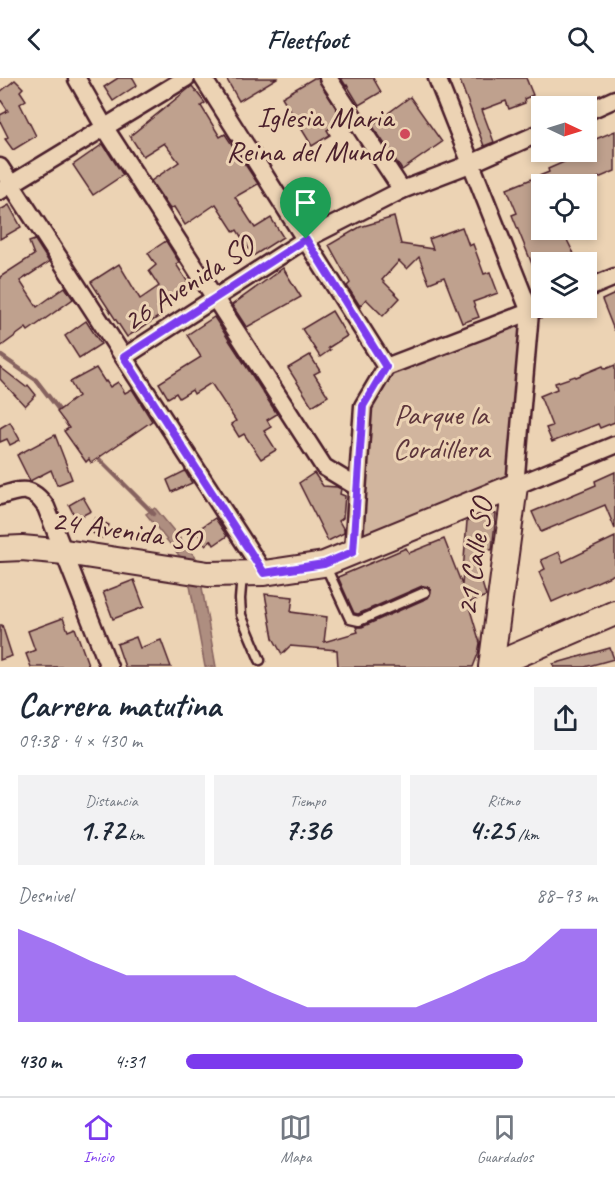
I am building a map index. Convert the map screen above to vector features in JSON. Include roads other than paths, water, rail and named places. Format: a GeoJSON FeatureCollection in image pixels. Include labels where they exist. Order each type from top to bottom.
{"type":"FeatureCollection","features":[{"type":"Feature","properties":{"kind":"street"},"geometry":{"type":"LineString","coordinates":[[6,187],[186,78]]}},
{"type":"Feature","properties":{"kind":"street"},"geometry":{"type":"LineString","coordinates":[[203,78],[386,367]]}},
{"type":"Feature","properties":{"kind":"street"},"geometry":{"type":"LineString","coordinates":[[328,78],[402,190]]}},
{"type":"Feature","properties":{"kind":"street","name":"21 Calle SO"},"geometry":{"type":"LineString","coordinates":[[437,78],[470,164],[531,299]]}},
{"type":"Feature","properties":{"kind":"street"},"geometry":{"type":"LineString","coordinates":[[77,79],[105,128],[324,467],[357,487]]}},
{"type":"Feature","properties":{"kind":"street"},"geometry":{"type":"LineString","coordinates":[[597,107],[615,99]]}},
{"type":"Feature","properties":{"kind":"street","name":"26 Avenida SO"},"geometry":{"type":"LineString","coordinates":[[124,357],[306,239],[402,190],[470,164],[531,137]]}},
{"type":"Feature","properties":{"kind":"street"},"geometry":{"type":"LineString","coordinates":[[0,167],[6,187],[124,357],[253,573]]}},
{"type":"Feature","properties":{"kind":"street"},"geometry":{"type":"LineString","coordinates":[[597,284],[615,277]]}},
{"type":"Feature","properties":{"kind":"street"},"geometry":{"type":"LineString","coordinates":[[353,552],[363,406],[386,367],[531,312]]}},
{"type":"Feature","properties":{"kind":"street","name":"21 Calle SO"},"geometry":{"type":"LineString","coordinates":[[491,667],[535,318]]}},
{"type":"Feature","properties":{"kind":"street","name":"24 Avenida SO"},"geometry":{"type":"LineString","coordinates":[[0,549],[22,548],[65,552],[196,573],[253,573],[324,564],[615,445]]}},
{"type":"Feature","properties":{"kind":"street"},"geometry":{"type":"LineString","coordinates":[[0,496],[24,490],[36,494],[46,507],[109,667]]}},
{"type":"Feature","properties":{"kind":"street"},"geometry":{"type":"LineString","coordinates":[[491,667],[615,613]]}},
{"type":"Feature","properties":{"kind":"lane"},"geometry":{"type":"LineString","coordinates":[[324,564],[350,619],[354,621],[359,621],[425,592]]}},
{"type":"Feature","properties":{"kind":"lane"},"geometry":{"type":"LineString","coordinates":[[253,573],[240,599],[241,615],[260,660]]}},
{"type":"Feature","properties":{"kind":"waterway"},"geometry":{"type":"LineString","coordinates":[[0,355],[36,380],[63,415]]}},
{"type":"Feature","properties":{"kind":"waterway"},"geometry":{"type":"LineString","coordinates":[[94,454],[154,514]]}},
{"type":"Feature","properties":{"kind":"place","name":"Iglesia Maria Reina del Mundo"},"geometry":{"type":"Point","coordinates":[405,134]}},
{"type":"Feature","properties":{"kind":"park label","name":"Parque la Cordillera"},"geometry":{"type":"Point","coordinates":[441,431]}}]}
